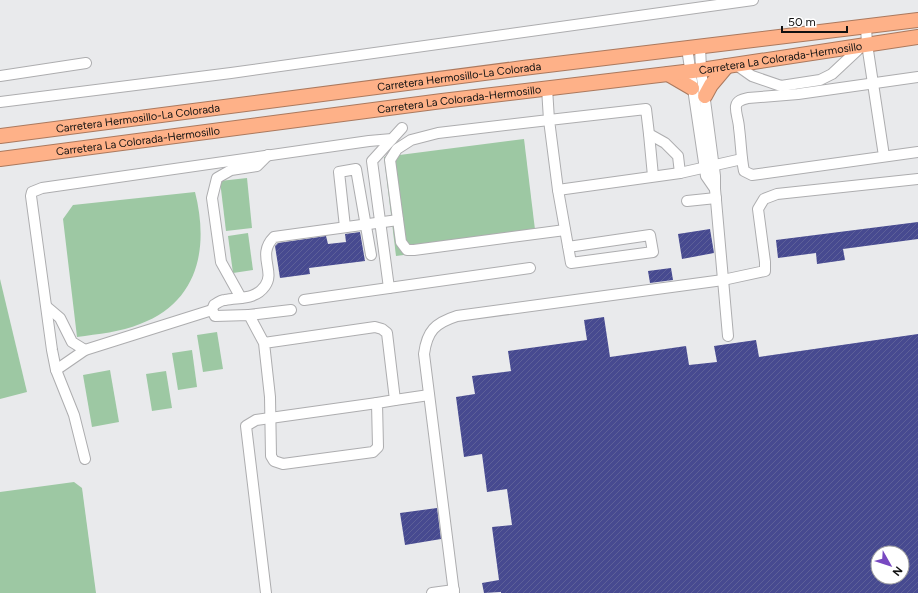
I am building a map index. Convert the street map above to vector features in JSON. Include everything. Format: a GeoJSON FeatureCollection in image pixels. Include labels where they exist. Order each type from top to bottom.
{"type":"FeatureCollection","features":[{"type":"Feature","properties":{"kind":"highway","name":"Carretera Hermosillo-La Colorada"},"geometry":{"type":"LineString","coordinates":[[0,136],[694,47],[918,20]]}},
{"type":"Feature","properties":{"kind":"highway","name":"Carretera La Colorada-Hermosillo"},"geometry":{"type":"LineString","coordinates":[[0,159],[547,88],[668,74],[918,37]]}},
{"type":"Feature","properties":{"kind":"highway"},"geometry":{"type":"LineString","coordinates":[[705,96],[711,85],[731,65]]}},
{"type":"Feature","properties":{"kind":"highway"},"geometry":{"type":"LineString","coordinates":[[668,74],[692,88]]}},
{"type":"Feature","properties":{"kind":"lane"},"geometry":{"type":"LineString","coordinates":[[0,102],[231,73],[753,0]]}},
{"type":"Feature","properties":{"kind":"lane"},"geometry":{"type":"LineString","coordinates":[[866,27],[865,44],[873,83],[884,156]]}},
{"type":"Feature","properties":{"kind":"lane"},"geometry":{"type":"LineString","coordinates":[[731,65],[752,76],[781,86],[820,80],[832,74],[865,44]]}},
{"type":"Feature","properties":{"kind":"lane"},"geometry":{"type":"LineString","coordinates":[[694,47],[695,70],[692,88],[715,193],[728,336]]}},
{"type":"Feature","properties":{"kind":"lane"},"geometry":{"type":"LineString","coordinates":[[0,76],[86,63]]}},
{"type":"Feature","properties":{"kind":"lane"},"geometry":{"type":"LineString","coordinates":[[695,70],[705,96],[709,166]]}},
{"type":"Feature","properties":{"kind":"lane"},"geometry":{"type":"LineString","coordinates":[[918,77],[798,94],[741,100],[736,106],[744,171],[752,175],[918,152]]}},
{"type":"Feature","properties":{"kind":"lane"},"geometry":{"type":"LineString","coordinates":[[547,88],[549,120],[558,190],[568,247],[571,263],[653,252],[650,235],[568,247]]}},
{"type":"Feature","properties":{"kind":"lane"},"geometry":{"type":"LineString","coordinates":[[565,230],[407,250],[401,242],[390,160],[397,149],[411,140],[438,133],[646,109],[654,176]]}},
{"type":"Feature","properties":{"kind":"lane"},"geometry":{"type":"LineString","coordinates":[[389,288],[372,161],[402,128]]}},
{"type":"Feature","properties":{"kind":"lane"},"geometry":{"type":"LineString","coordinates":[[650,134],[665,144],[678,156],[680,173]]}},
{"type":"Feature","properties":{"kind":"lane"},"geometry":{"type":"LineString","coordinates":[[85,459],[74,415],[56,370],[52,350],[31,196],[32,192],[42,188],[369,141],[392,139]]}},
{"type":"Feature","properties":{"kind":"lane"},"geometry":{"type":"LineString","coordinates":[[241,298],[221,262],[212,198],[216,178],[231,170],[257,166],[268,156]]}},
{"type":"Feature","properties":{"kind":"lane"},"geometry":{"type":"LineString","coordinates":[[558,190],[680,173],[742,159]]}},
{"type":"Feature","properties":{"kind":"lane"},"geometry":{"type":"LineString","coordinates":[[345,227],[339,172],[356,169],[371,255]]}},
{"type":"Feature","properties":{"kind":"lane"},"geometry":{"type":"LineString","coordinates":[[432,593],[454,592],[424,354],[425,342],[429,333],[438,325],[447,319],[457,316],[723,280],[765,271],[758,209],[764,199],[778,194],[918,179]]}},
{"type":"Feature","properties":{"kind":"lane"},"geometry":{"type":"LineString","coordinates":[[686,201],[715,193]]}},
{"type":"Feature","properties":{"kind":"lane"},"geometry":{"type":"LineString","coordinates":[[56,370],[85,350],[212,310],[214,305],[223,300],[253,296],[261,291],[267,284],[269,278],[266,253],[270,242],[274,237],[398,220]]}},
{"type":"Feature","properties":{"kind":"lane"},"geometry":{"type":"LineString","coordinates":[[304,300],[530,268]]}},
{"type":"Feature","properties":{"kind":"lane"},"geometry":{"type":"LineString","coordinates":[[47,307],[60,318],[72,342],[85,350]]}},
{"type":"Feature","properties":{"kind":"lane"},"geometry":{"type":"LineString","coordinates":[[212,310],[215,316],[249,315],[291,310]]}},
{"type":"Feature","properties":{"kind":"lane"},"geometry":{"type":"LineString","coordinates":[[249,315],[264,343],[271,418],[271,456],[274,461],[284,464],[373,452],[378,447],[377,403]]}},
{"type":"Feature","properties":{"kind":"lane"},"geometry":{"type":"LineString","coordinates":[[264,343],[375,327],[382,329],[387,333],[395,400]]}},
{"type":"Feature","properties":{"kind":"lane"},"geometry":{"type":"LineString","coordinates":[[266,593],[246,426],[256,420],[429,395]]}},
{"type":"Feature","properties":{"kind":"green space"},"geometry":{"type":"Polygon","coordinates":[[[524,139],[536,238],[396,256],[384,157],[524,139]]]}},
{"type":"Feature","properties":{"kind":"green space"},"geometry":{"type":"Polygon","coordinates":[[[247,178],[252,228],[226,231],[220,181],[247,178]]]}},
{"type":"Feature","properties":{"kind":"green space"},"geometry":{"type":"Polygon","coordinates":[[[195,192],[201,233],[199,252],[195,270],[187,287],[175,302],[160,314],[133,327],[77,337],[63,219],[73,205],[195,192]]]}},
{"type":"Feature","properties":{"kind":"green space"},"geometry":{"type":"Polygon","coordinates":[[[248,233],[253,270],[233,273],[228,236],[248,233]]]}},
{"type":"Feature","properties":{"kind":"green space"},"geometry":{"type":"Polygon","coordinates":[[[0,279],[27,392],[0,399],[0,279]]]}},
{"type":"Feature","properties":{"kind":"green space"},"geometry":{"type":"Polygon","coordinates":[[[217,332],[223,369],[203,372],[197,335],[217,332]]]}},
{"type":"Feature","properties":{"kind":"green space"},"geometry":{"type":"Polygon","coordinates":[[[192,350],[197,387],[178,390],[172,353],[192,350]]]}},
{"type":"Feature","properties":{"kind":"green space"},"geometry":{"type":"Polygon","coordinates":[[[110,370],[119,422],[92,427],[83,375],[110,370]]]}},
{"type":"Feature","properties":{"kind":"green space"},"geometry":{"type":"Polygon","coordinates":[[[166,371],[172,408],[152,411],[146,374],[166,371]]]}},
{"type":"Feature","properties":{"kind":"green space"},"geometry":{"type":"Polygon","coordinates":[[[74,482],[82,488],[96,593],[0,593],[0,492],[74,482]]]}},
{"type":"Feature","properties":{"kind":"building"},"geometry":{"type":"Polygon","coordinates":[[[918,222],[918,239],[843,249],[845,260],[817,264],[816,253],[778,258],[776,240],[918,222]]]}},
{"type":"Feature","properties":{"kind":"building"},"geometry":{"type":"Polygon","coordinates":[[[710,229],[714,253],[682,259],[678,234],[710,229]]]}},
{"type":"Feature","properties":{"kind":"building"},"geometry":{"type":"Polygon","coordinates":[[[360,232],[365,261],[309,268],[310,274],[280,278],[275,246],[278,243],[326,236],[328,244],[346,242],[345,234],[360,232]]]}},
{"type":"Feature","properties":{"kind":"building"},"geometry":{"type":"Polygon","coordinates":[[[671,268],[673,280],[650,283],[648,271],[671,268]]]}},
{"type":"Feature","properties":{"kind":"building"},"geometry":{"type":"Polygon","coordinates":[[[604,317],[610,357],[686,346],[689,365],[717,362],[714,346],[756,340],[759,357],[918,334],[918,593],[484,593],[482,583],[499,580],[492,527],[512,525],[507,489],[487,492],[482,454],[464,457],[456,397],[475,394],[472,376],[511,371],[508,351],[587,340],[584,320],[604,317]]]}},
{"type":"Feature","properties":{"kind":"building"},"geometry":{"type":"Polygon","coordinates":[[[437,508],[441,539],[405,545],[400,513],[437,508]]]}}]}
